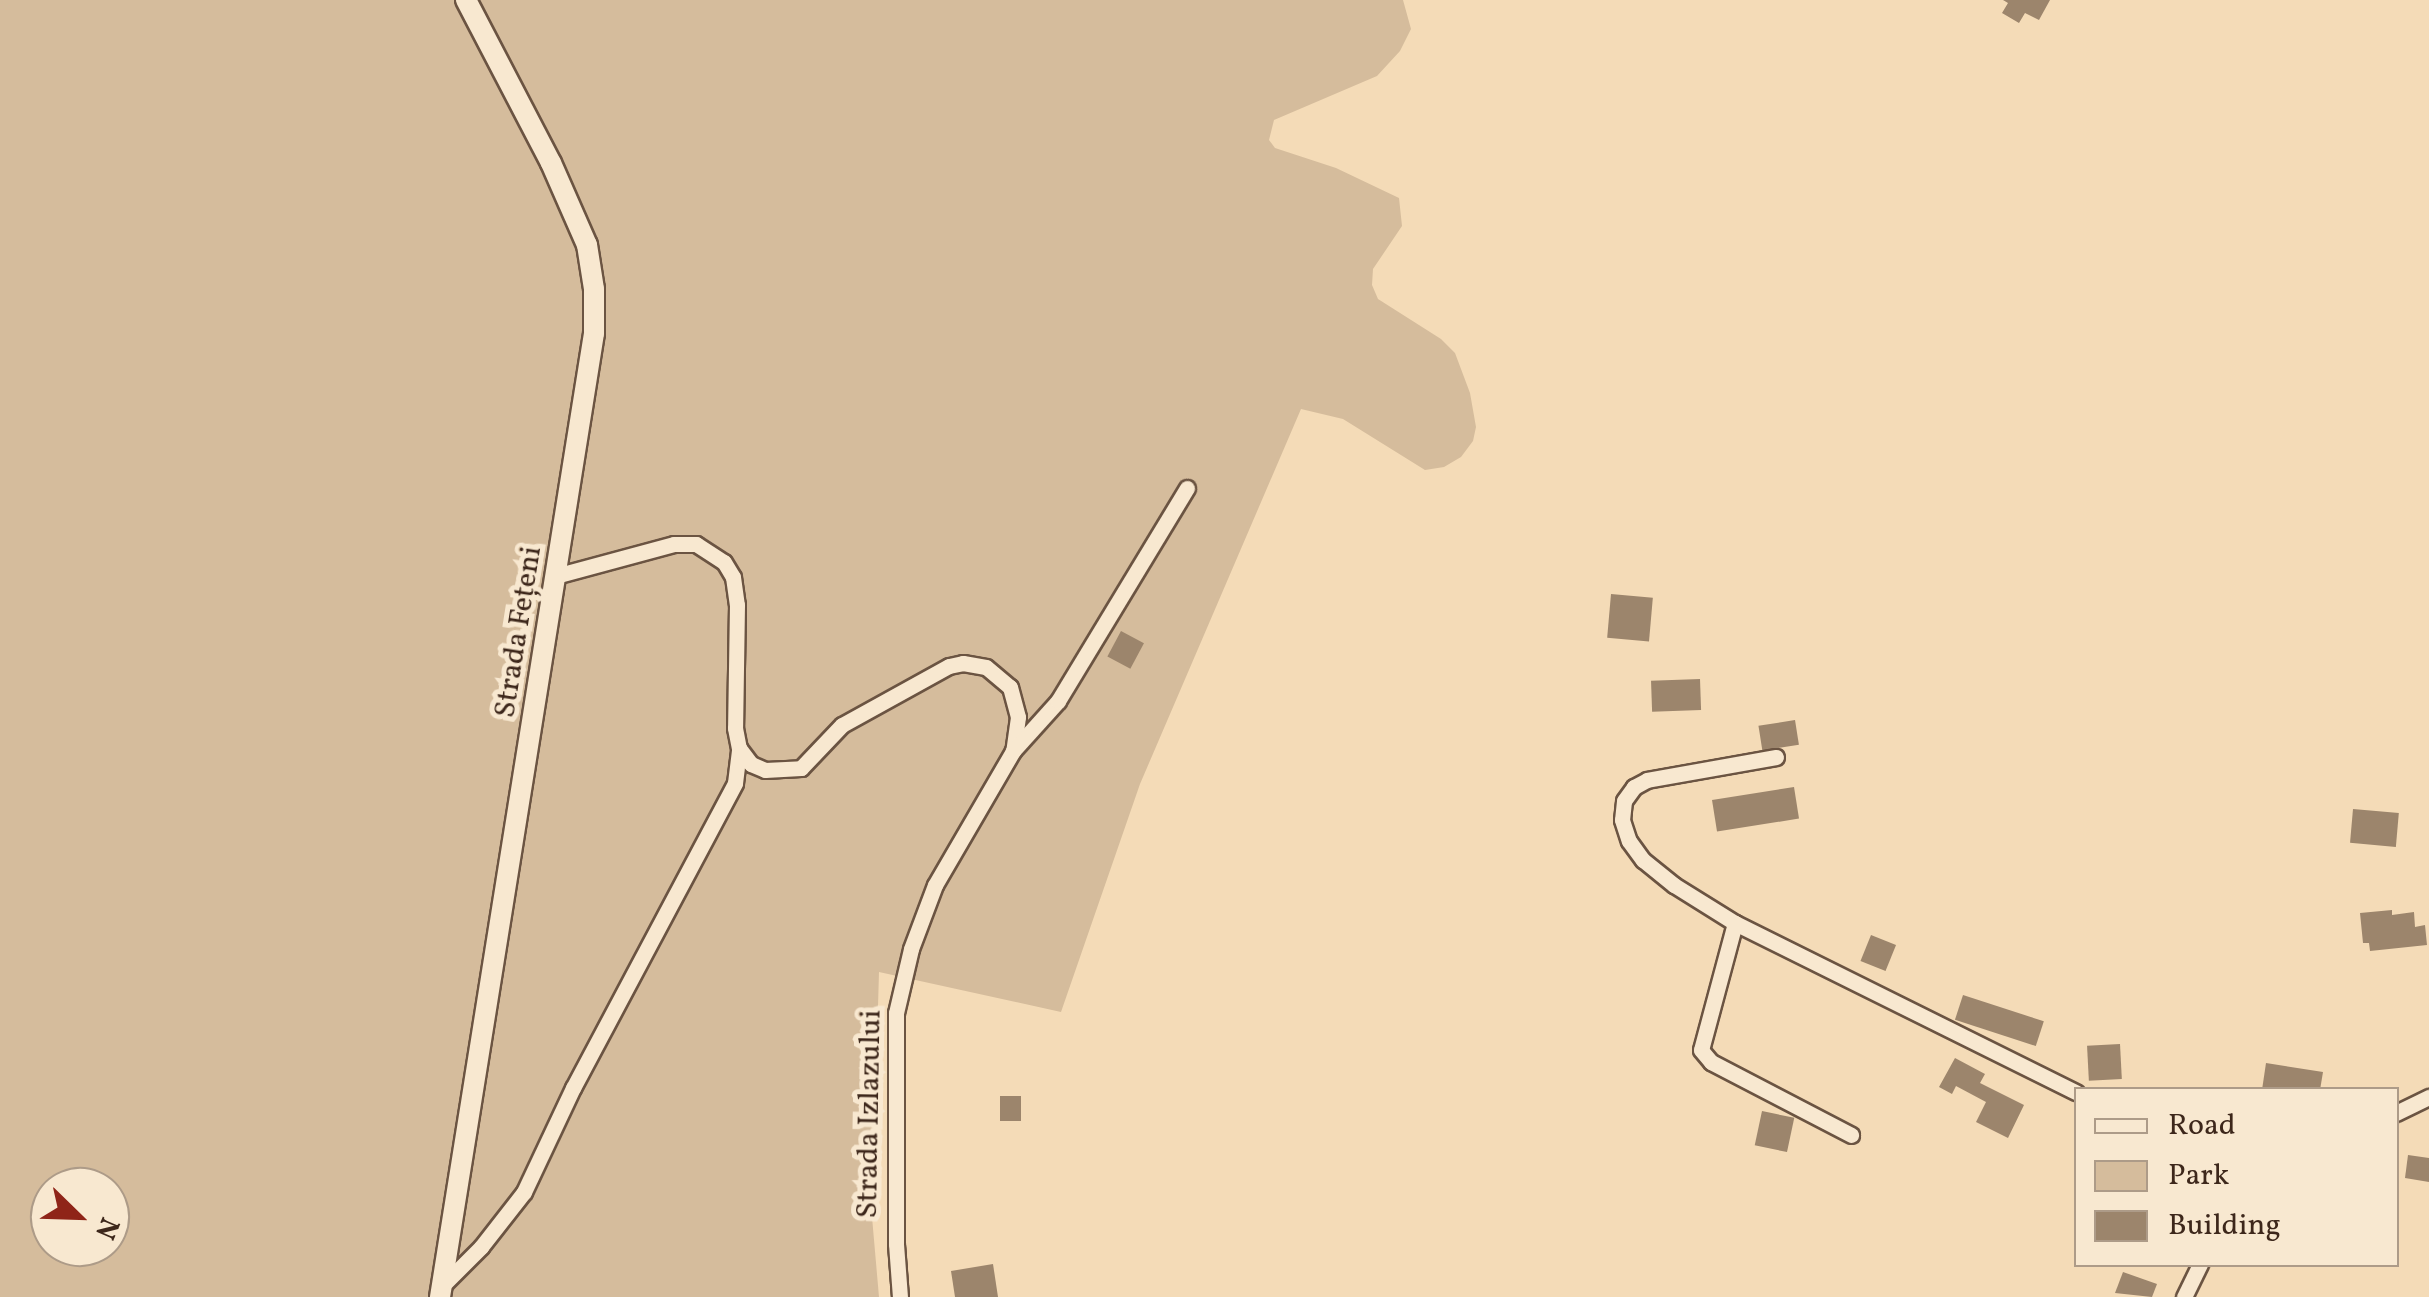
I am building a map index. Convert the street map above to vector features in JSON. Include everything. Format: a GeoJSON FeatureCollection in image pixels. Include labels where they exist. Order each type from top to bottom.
{"type":"FeatureCollection","features":[{"type":"Feature","properties":{"kind":"street","name":"Strada Fețeni"},"geometry":{"type":"LineString","coordinates":[[440,1292],[559,575],[594,332],[594,289],[587,244],[466,0]]}},
{"type":"Feature","properties":{"kind":"street"},"geometry":{"type":"LineString","coordinates":[[1012,751],[1058,701],[1188,488]]}},
{"type":"Feature","properties":{"kind":"street"},"geometry":{"type":"LineString","coordinates":[[440,1292],[524,1192],[597,1042],[736,783],[737,605],[733,576],[724,562],[696,544],[674,544],[559,575]]}},
{"type":"Feature","properties":{"kind":"street","name":"Strada Izlazului"},"geometry":{"type":"LineString","coordinates":[[739,748],[751,764],[765,770],[801,768],[842,725],[919,681],[963,663],[986,667],[1010,687],[1018,718],[1012,751],[935,885],[903,978],[895,1039],[900,1297]]}},
{"type":"Feature","properties":{"kind":"street"},"geometry":{"type":"LineString","coordinates":[[1776,758],[1647,780],[1634,787],[1624,801],[1626,830],[1644,860],[1735,923],[2074,1091]]}},
{"type":"Feature","properties":{"kind":"street"},"geometry":{"type":"LineString","coordinates":[[1735,923],[1701,1050],[1711,1062],[1851,1135]]}},
{"type":"Feature","properties":{"kind":"street"},"geometry":{"type":"LineString","coordinates":[[2399,1112],[2429,1097]]}},
{"type":"Feature","properties":{"kind":"street"},"geometry":{"type":"LineString","coordinates":[[2184,1297],[2199,1267]]}},
{"type":"Feature","properties":{"kind":"green space"},"geometry":{"type":"Polygon","coordinates":[[[0,0],[1403,0],[1411,29],[1400,51],[1377,76],[1274,120],[1269,140],[1275,148],[1336,168],[1399,198],[1402,226],[1373,269],[1372,285],[1378,299],[1441,339],[1455,353],[1470,393],[1476,427],[1473,441],[1461,457],[1444,467],[1425,470],[1343,419],[1301,409],[1140,784],[1061,1012],[879,972],[872,1217],[879,1297],[0,1297],[0,0]]]}},
{"type":"Feature","properties":{"kind":"building"},"geometry":{"type":"Polygon","coordinates":[[[2003,0],[2050,0],[2039,20],[2025,13],[2019,23],[2002,13],[2008,3],[2003,0]]]}},
{"type":"Feature","properties":{"kind":"building"},"geometry":{"type":"Polygon","coordinates":[[[1611,594],[1653,598],[1649,641],[1607,638],[1611,594]]]}},
{"type":"Feature","properties":{"kind":"building"},"geometry":{"type":"Polygon","coordinates":[[[1121,631],[1144,643],[1130,669],[1107,657],[1121,631]]]}},
{"type":"Feature","properties":{"kind":"building"},"geometry":{"type":"Polygon","coordinates":[[[1700,679],[1701,710],[1652,712],[1651,681],[1700,679]]]}},
{"type":"Feature","properties":{"kind":"building"},"geometry":{"type":"Polygon","coordinates":[[[1795,720],[1799,745],[1762,750],[1758,726],[1795,720]]]}},
{"type":"Feature","properties":{"kind":"building"},"geometry":{"type":"Polygon","coordinates":[[[1794,787],[1799,819],[1717,832],[1712,800],[1794,787]]]}},
{"type":"Feature","properties":{"kind":"building"},"geometry":{"type":"Polygon","coordinates":[[[2353,809],[2399,813],[2396,847],[2350,843],[2353,809]]]}},
{"type":"Feature","properties":{"kind":"building"},"geometry":{"type":"Polygon","coordinates":[[[2392,910],[2392,915],[2414,912],[2415,927],[2425,925],[2427,945],[2370,951],[2369,943],[2363,943],[2360,913],[2392,910]]]}},
{"type":"Feature","properties":{"kind":"building"},"geometry":{"type":"Polygon","coordinates":[[[1871,935],[1896,945],[1886,971],[1861,961],[1871,935]]]}},
{"type":"Feature","properties":{"kind":"building"},"geometry":{"type":"Polygon","coordinates":[[[1963,995],[2044,1021],[2036,1046],[1955,1020],[1963,995]]]}},
{"type":"Feature","properties":{"kind":"building"},"geometry":{"type":"Polygon","coordinates":[[[2120,1044],[2122,1079],[2089,1081],[2087,1046],[2120,1044]]]}},
{"type":"Feature","properties":{"kind":"building"},"geometry":{"type":"Polygon","coordinates":[[[1955,1058],[1985,1074],[1980,1083],[2024,1105],[2008,1138],[1976,1122],[1986,1102],[1956,1086],[1952,1094],[1939,1087],[1955,1058]]]}},
{"type":"Feature","properties":{"kind":"building"},"geometry":{"type":"Polygon","coordinates":[[[2266,1063],[2323,1072],[2320,1087],[2262,1087],[2266,1063]]]}},
{"type":"Feature","properties":{"kind":"building"},"geometry":{"type":"Polygon","coordinates":[[[1000,1096],[1021,1096],[1021,1121],[1000,1121],[1000,1096]]]}},
{"type":"Feature","properties":{"kind":"building"},"geometry":{"type":"Polygon","coordinates":[[[1762,1111],[1794,1118],[1787,1152],[1755,1145],[1762,1111]]]}},
{"type":"Feature","properties":{"kind":"building"},"geometry":{"type":"Polygon","coordinates":[[[2408,1155],[2429,1158],[2429,1182],[2405,1178],[2408,1155]]]}},
{"type":"Feature","properties":{"kind":"building"},"geometry":{"type":"Polygon","coordinates":[[[993,1264],[998,1297],[955,1297],[951,1271],[993,1264]]]}},
{"type":"Feature","properties":{"kind":"building"},"geometry":{"type":"Polygon","coordinates":[[[2123,1272],[2157,1284],[2152,1297],[2115,1293],[2123,1272]]]}}]}
